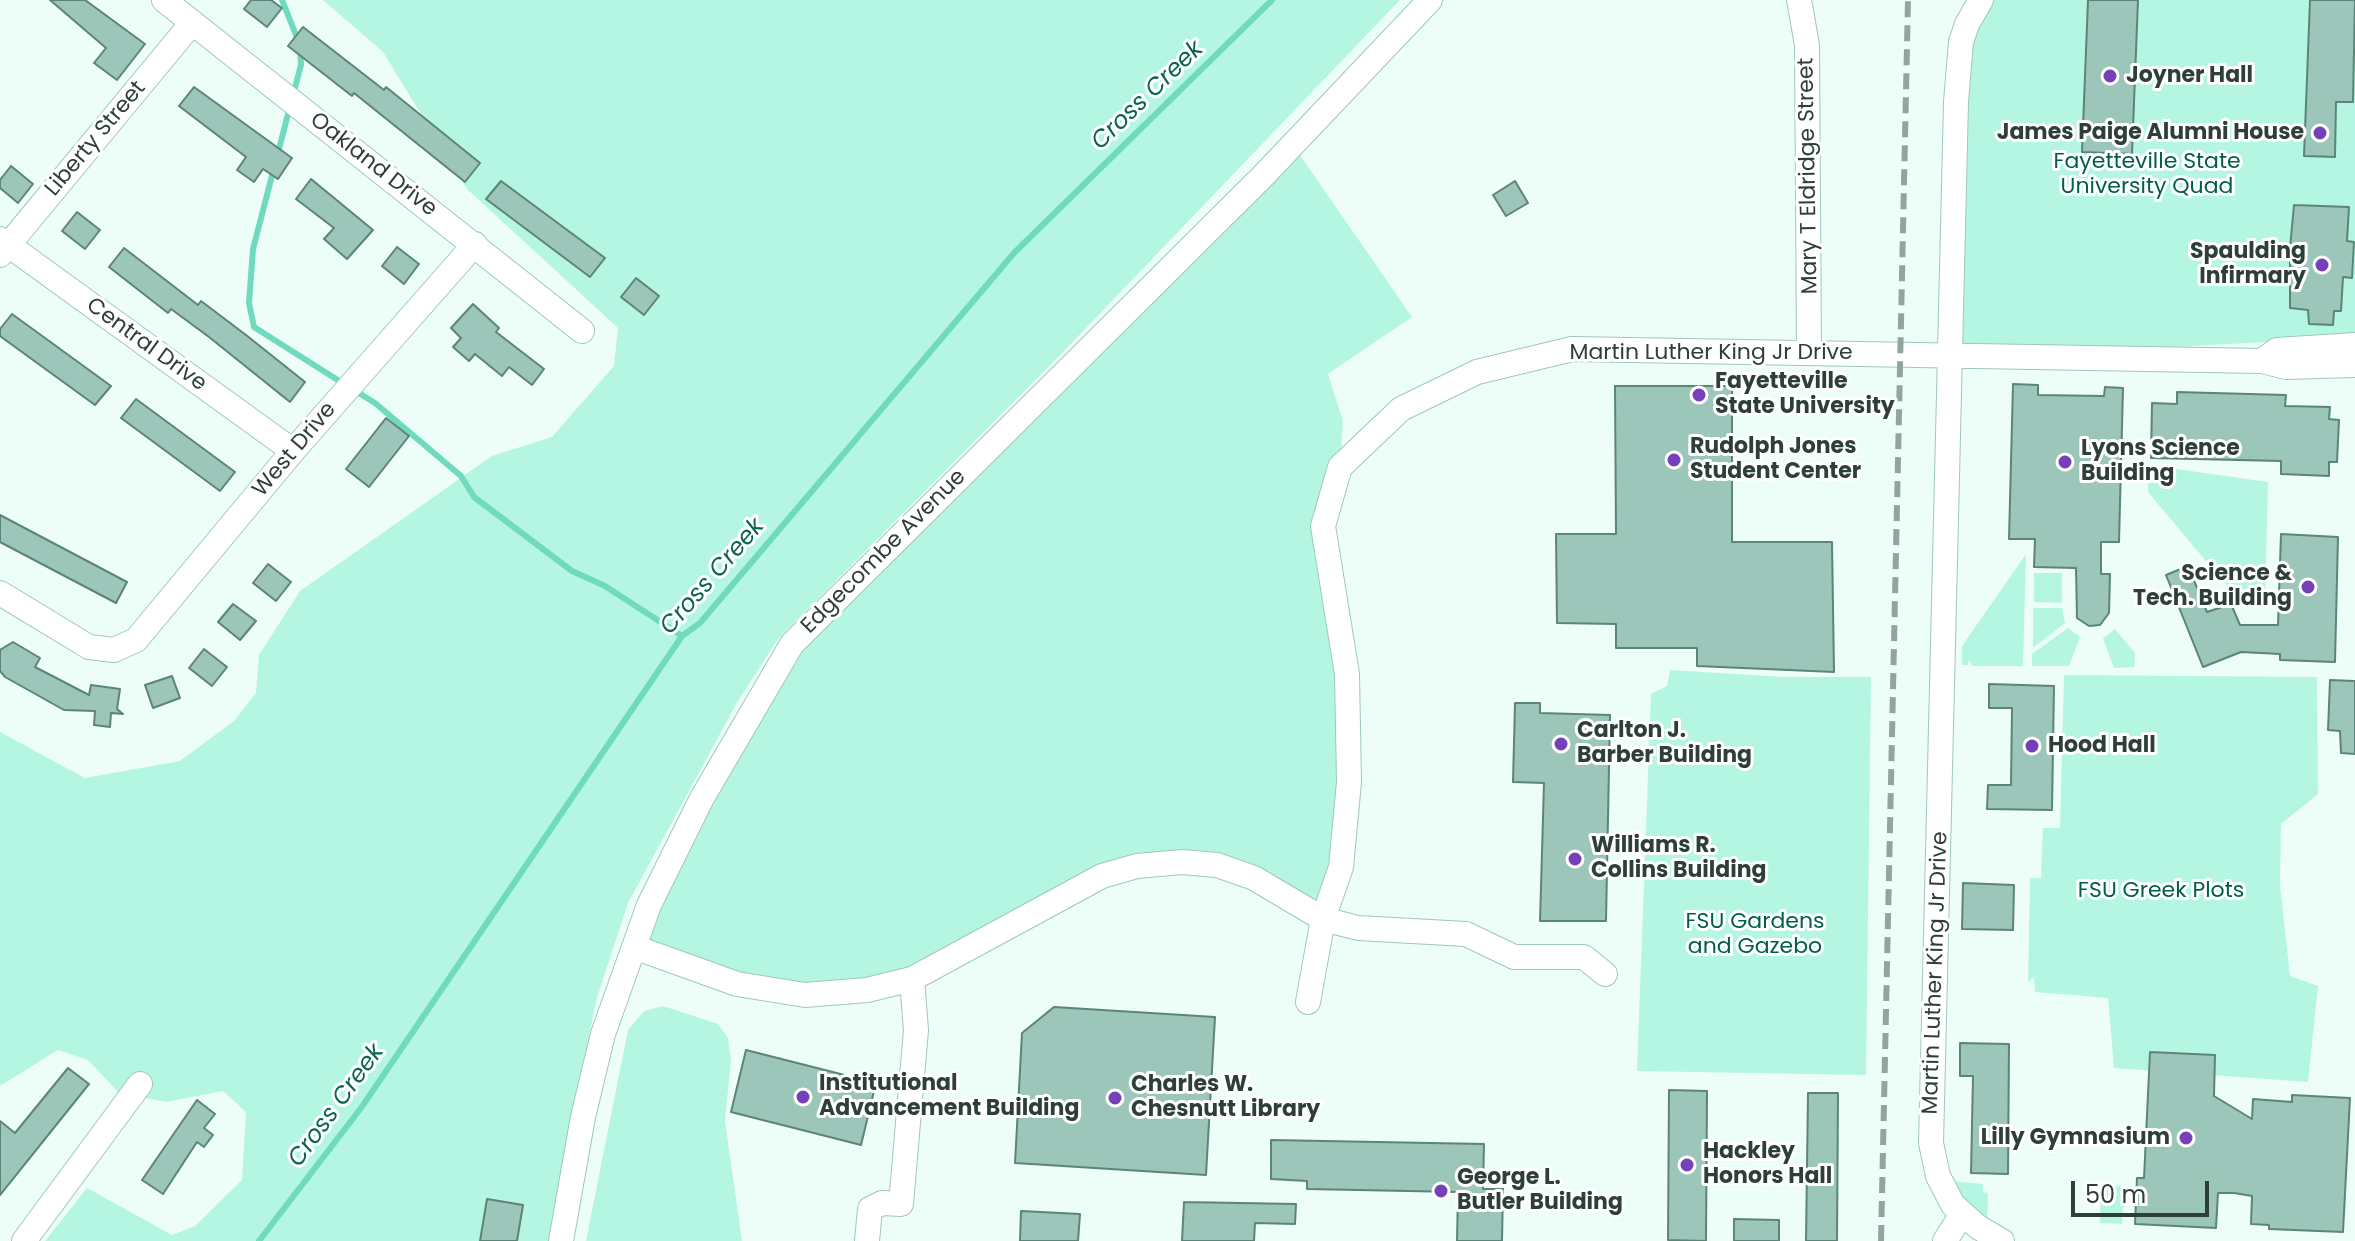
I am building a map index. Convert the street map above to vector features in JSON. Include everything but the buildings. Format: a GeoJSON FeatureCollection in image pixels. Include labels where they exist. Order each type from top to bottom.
{"type":"FeatureCollection","features":[{"type":"Feature","properties":{"kind":"street","name":"Oakland Drive"},"geometry":{"type":"LineString","coordinates":[[164,0],[582,331]]}},
{"type":"Feature","properties":{"kind":"street","name":"Edgecombe Avenue"},"geometry":{"type":"LineString","coordinates":[[561,1241],[583,1117],[603,1034],[649,905],[754,703],[792,644],[1263,176],[1430,0]]}},
{"type":"Feature","properties":{"kind":"street","name":"Mary T Eldridge Street"},"geometry":{"type":"LineString","coordinates":[[1799,0],[1807,45],[1809,353]]}},
{"type":"Feature","properties":{"kind":"street","name":"Martin Luther King Jr Drive"},"geometry":{"type":"LineString","coordinates":[[1962,1214],[1953,1205],[1938,1176],[1931,1143],[1959,58],[1967,24],[1981,0]]}},
{"type":"Feature","properties":{"kind":"street","name":"Liberty Street"},"geometry":{"type":"LineString","coordinates":[[3,246],[192,23]]}},
{"type":"Feature","properties":{"kind":"street","name":"West Drive"},"geometry":{"type":"LineString","coordinates":[[0,593],[89,647],[114,650],[126,647],[145,632],[293,451],[475,244]]}},
{"type":"Feature","properties":{"kind":"street","name":"Central Drive"},"geometry":{"type":"LineString","coordinates":[[3,246],[293,451]]}},
{"type":"Feature","properties":{"kind":"street","name":"Martin Luther King Jr Drive"},"geometry":{"type":"LineString","coordinates":[[2262,361],[2277,350],[2355,345]]}},
{"type":"Feature","properties":{"kind":"street","name":"Martin Luther King Jr Drive"},"geometry":{"type":"LineString","coordinates":[[1308,1002],[1323,919],[1341,867],[1349,782],[1347,674],[1323,526],[1340,467],[1401,409],[1477,372],[1572,349],[2262,361],[2286,367],[2355,365]]}},
{"type":"Feature","properties":{"kind":"street"},"geometry":{"type":"LineString","coordinates":[[634,947],[737,984],[781,992],[840,993],[912,979],[1078,887],[1129,867],[1157,862],[1217,865],[1254,878],[1323,919],[1358,928],[1466,934],[1514,957],[1584,957],[1605,974]]}},
{"type":"Feature","properties":{"kind":"street"},"geometry":{"type":"LineString","coordinates":[[867,1241],[870,1209],[882,1203],[901,1204],[916,1030],[912,979]]}},
{"type":"Feature","properties":{"kind":"street"},"geometry":{"type":"LineString","coordinates":[[24,1241],[140,1084]]}},
{"type":"Feature","properties":{"kind":"street"},"geometry":{"type":"LineString","coordinates":[[1945,1241],[1962,1214],[2002,1241]]}},
{"type":"Feature","properties":{"kind":"green space"},"geometry":{"type":"Polygon","coordinates":[[[323,0],[1400,0],[1066,349],[778,639],[738,701],[628,903],[596,1001],[548,1241],[45,1241],[87,1188],[172,1235],[195,1226],[242,1180],[246,1112],[223,1091],[166,1102],[119,1093],[88,1060],[58,1050],[0,1086],[0,732],[85,778],[180,761],[234,721],[256,693],[259,655],[300,591],[492,456],[552,437],[614,366],[618,328],[467,189],[383,52],[323,0]]]}},
{"type":"Feature","properties":{"kind":"green space","name":"Fayetteville State University Quad"},"geometry":{"type":"Polygon","coordinates":[[[1986,0],[2355,0],[2355,337],[2123,350],[1956,349],[1964,44],[1986,0]]]}},
{"type":"Feature","properties":{"kind":"green space"},"geometry":{"type":"Polygon","coordinates":[[[1293,145],[1412,317],[1328,374],[1343,421],[1340,467],[1323,526],[1349,782],[1323,919],[1254,878],[1137,866],[901,983],[827,994],[634,947],[792,644],[1293,145]]]}},
{"type":"Feature","properties":{"kind":"green space"},"geometry":{"type":"Polygon","coordinates":[[[2148,465],[2268,482],[2265,599],[2260,592],[2252,591],[2248,603],[2243,605],[2148,492],[2148,465]]]}},
{"type":"Feature","properties":{"kind":"green space"},"geometry":{"type":"Polygon","coordinates":[[[2026,554],[2023,666],[1972,666],[1969,659],[1968,665],[1962,665],[1962,646],[2026,554]]]}},
{"type":"Feature","properties":{"kind":"green space"},"geometry":{"type":"Polygon","coordinates":[[[2034,573],[2062,573],[2062,603],[2034,602],[2034,573]]]}},
{"type":"Feature","properties":{"kind":"green space"},"geometry":{"type":"Polygon","coordinates":[[[2033,608],[2062,608],[2065,623],[2033,648],[2033,608]]]}},
{"type":"Feature","properties":{"kind":"green space"},"geometry":{"type":"Polygon","coordinates":[[[2068,628],[2080,637],[2069,666],[2032,666],[2032,654],[2068,628]]]}},
{"type":"Feature","properties":{"kind":"green space"},"geometry":{"type":"Polygon","coordinates":[[[2115,629],[2135,653],[2134,667],[2114,668],[2103,638],[2115,629]]]}},
{"type":"Feature","properties":{"kind":"green space","name":"FSU Gardens and Gazebo"},"geometry":{"type":"Polygon","coordinates":[[[1670,670],[1785,677],[1871,677],[1866,1075],[1637,1071],[1651,694],[1667,686],[1670,670]]]}},
{"type":"Feature","properties":{"kind":"green space","name":"FSU Greek Plots"},"geometry":{"type":"Polygon","coordinates":[[[2064,675],[2317,677],[2318,794],[2281,824],[2280,885],[2290,976],[2318,986],[2308,1082],[2114,1068],[2108,998],[2035,992],[2034,977],[2028,982],[2030,878],[2041,878],[2043,828],[2060,828],[2064,675]]]}},
{"type":"Feature","properties":{"kind":"green space"},"geometry":{"type":"Polygon","coordinates":[[[663,1006],[718,1024],[728,1038],[731,1060],[725,1121],[742,1241],[586,1241],[628,1030],[644,1011],[663,1006]]]}},
{"type":"Feature","properties":{"kind":"green space"},"geometry":{"type":"Polygon","coordinates":[[[1950,1181],[1983,1184],[1983,1192],[1988,1193],[1987,1224],[1976,1217],[1950,1181]]]}},
{"type":"Feature","properties":{"kind":"green space"},"geometry":{"type":"Polygon","coordinates":[[[2101,1186],[2124,1186],[2122,1224],[2100,1223],[2101,1186]]]}},
{"type":"Feature","properties":{"kind":"waterway"},"geometry":{"type":"LineString","coordinates":[[282,0],[300,45],[301,65],[293,95]]}},
{"type":"Feature","properties":{"kind":"waterway","name":"Cross Creek"},"geometry":{"type":"LineString","coordinates":[[259,1241],[361,1108],[682,636],[700,623],[1014,253],[1272,0]]}},
{"type":"Feature","properties":{"kind":"waterway"},"geometry":{"type":"LineString","coordinates":[[278,153],[290,106]]}},
{"type":"Feature","properties":{"kind":"waterway"},"geometry":{"type":"LineString","coordinates":[[274,168],[253,249],[249,303],[254,327],[344,384]]}},
{"type":"Feature","properties":{"kind":"waterway"},"geometry":{"type":"LineString","coordinates":[[354,390],[375,403],[461,476],[474,497],[572,571],[605,586],[682,636]]}},
{"type":"Feature","properties":{"kind":"railway"},"geometry":{"type":"LineString","coordinates":[[1881,1241],[1908,0]]}},
{"type":"Feature","properties":{"kind":"place","name":"Joyner Hall"},"geometry":{"type":"Point","coordinates":[2110,76]}},
{"type":"Feature","properties":{"kind":"place","name":"James Paige Alumni House"},"geometry":{"type":"Point","coordinates":[2320,133]}},
{"type":"Feature","properties":{"kind":"place","name":"Spaulding Infirmary"},"geometry":{"type":"Point","coordinates":[2322,265]}},
{"type":"Feature","properties":{"kind":"place","name":"Fayetteville State University"},"geometry":{"type":"Point","coordinates":[1699,395]}},
{"type":"Feature","properties":{"kind":"place","name":"Rudolph Jones Student Center"},"geometry":{"type":"Point","coordinates":[1674,460]}},
{"type":"Feature","properties":{"kind":"place","name":"Lyons Science Building"},"geometry":{"type":"Point","coordinates":[2065,462]}},
{"type":"Feature","properties":{"kind":"place","name":"Science & Tech. Building"},"geometry":{"type":"Point","coordinates":[2308,587]}},
{"type":"Feature","properties":{"kind":"place","name":"Carlton J. Barber Building"},"geometry":{"type":"Point","coordinates":[1561,744]}},
{"type":"Feature","properties":{"kind":"place","name":"Hood Hall"},"geometry":{"type":"Point","coordinates":[2032,746]}},
{"type":"Feature","properties":{"kind":"place","name":"Williams R. Collins Building"},"geometry":{"type":"Point","coordinates":[1575,859]}},
{"type":"Feature","properties":{"kind":"place","name":"Institutional Advancement Building"},"geometry":{"type":"Point","coordinates":[803,1097]}},
{"type":"Feature","properties":{"kind":"place","name":"Charles W. Chesnutt Library"},"geometry":{"type":"Point","coordinates":[1115,1098]}},
{"type":"Feature","properties":{"kind":"place","name":"Lilly Gymnasium"},"geometry":{"type":"Point","coordinates":[2186,1138]}},
{"type":"Feature","properties":{"kind":"place","name":"Hackley Honors Hall"},"geometry":{"type":"Point","coordinates":[1687,1165]}},
{"type":"Feature","properties":{"kind":"place","name":"George L. Butler Building"},"geometry":{"type":"Point","coordinates":[1441,1191]}}]}
